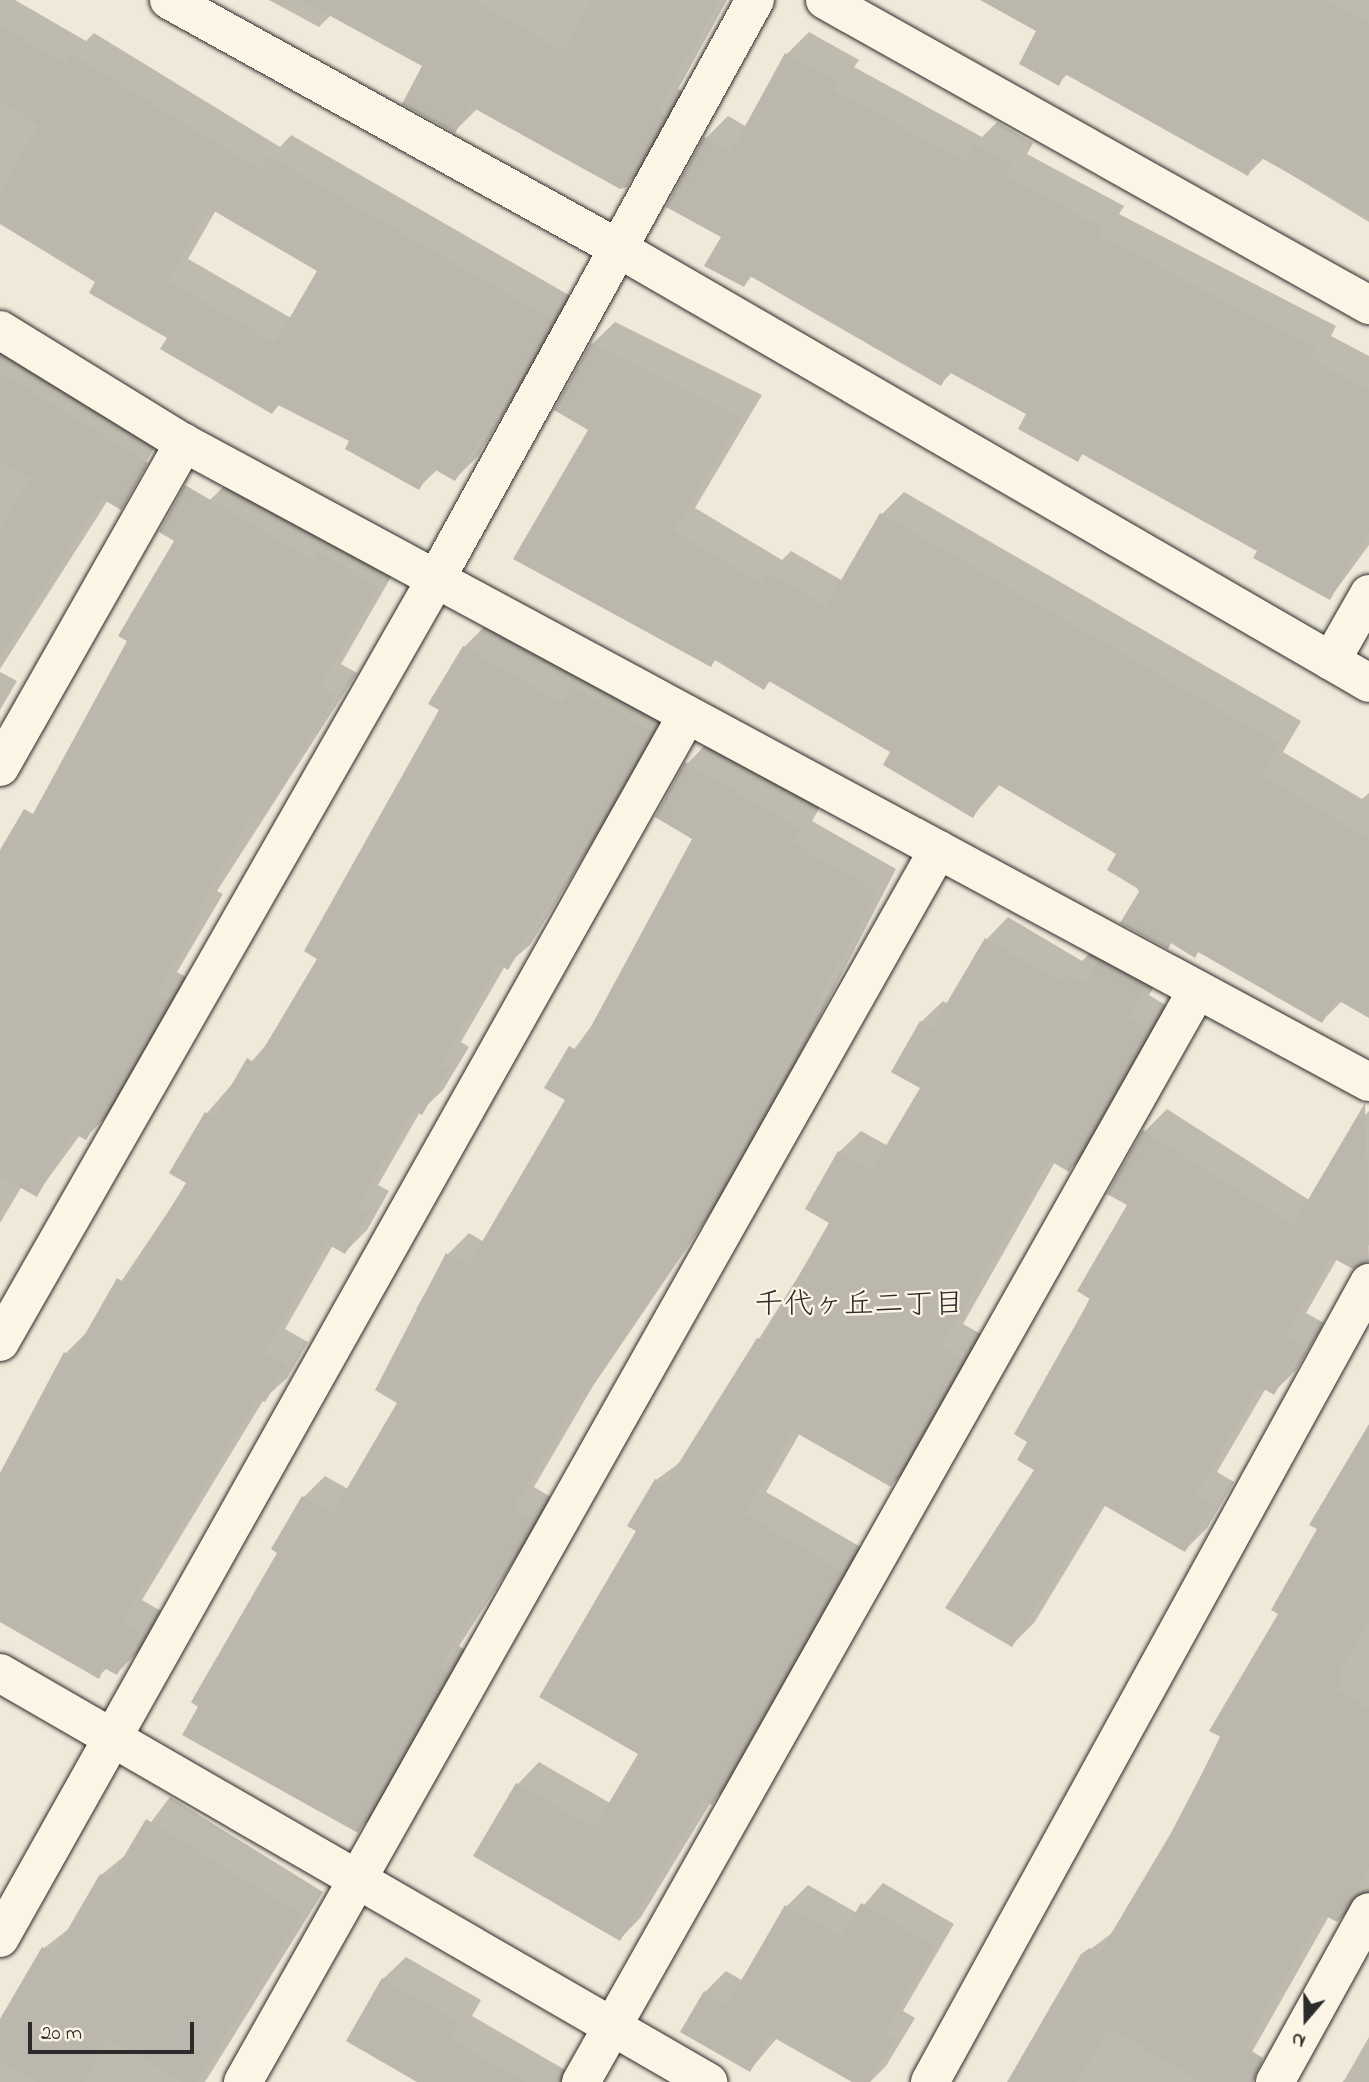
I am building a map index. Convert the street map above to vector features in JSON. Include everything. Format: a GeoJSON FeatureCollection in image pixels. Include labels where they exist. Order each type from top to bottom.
{"type":"FeatureCollection","features":[{"type":"Feature","properties":{"kind":"street"},"geometry":{"type":"LineString","coordinates":[[169,0],[614,246],[1369,683]]}},
{"type":"Feature","properties":{"kind":"street"},"geometry":{"type":"LineString","coordinates":[[0,1342],[436,579],[614,246],[755,0]]}},
{"type":"Feature","properties":{"kind":"street"},"geometry":{"type":"LineString","coordinates":[[825,0],[1369,305]]}},
{"type":"Feature","properties":{"kind":"street"},"geometry":{"type":"LineString","coordinates":[[0,330],[184,443],[1369,1082]]}},
{"type":"Feature","properties":{"kind":"street"},"geometry":{"type":"LineString","coordinates":[[0,767],[184,443]]}},
{"type":"Feature","properties":{"kind":"street"},"geometry":{"type":"LineString","coordinates":[[1331,661],[1369,594]]}},
{"type":"Feature","properties":{"kind":"street"},"geometry":{"type":"LineString","coordinates":[[0,1938],[116,1740],[687,715]]}},
{"type":"Feature","properties":{"kind":"street"},"geometry":{"type":"LineString","coordinates":[[243,2082],[359,1881],[938,850]]}},
{"type":"Feature","properties":{"kind":"street"},"geometry":{"type":"LineString","coordinates":[[581,2082],[1197,990]]}},
{"type":"Feature","properties":{"kind":"street"},"geometry":{"type":"LineString","coordinates":[[930,2082],[1369,1283]]}},
{"type":"Feature","properties":{"kind":"street"},"geometry":{"type":"LineString","coordinates":[[0,1673],[708,2082]]}},
{"type":"Feature","properties":{"kind":"street"},"geometry":{"type":"LineString","coordinates":[[1275,2082],[1369,1912]]}},
{"type":"Feature","properties":{"kind":"building"},"geometry":{"type":"Polygon","coordinates":[[[301,0],[474,0],[564,51],[592,0],[719,0],[658,111],[666,116],[627,187],[620,189],[470,106],[455,133],[402,104],[422,66],[301,0]]]}},
{"type":"Feature","properties":{"kind":"building"},"geometry":{"type":"Polygon","coordinates":[[[980,0],[1326,0],[1369,23],[1369,218],[1258,156],[1248,176],[1065,74],[1059,86],[1019,64],[1036,31],[980,0]]]}},
{"type":"Feature","properties":{"kind":"building"},"geometry":{"type":"Polygon","coordinates":[[[0,26],[65,63],[71,54],[260,170],[268,156],[554,320],[455,481],[432,468],[419,490],[345,449],[349,441],[278,405],[272,414],[160,349],[167,338],[89,293],[95,282],[0,224],[0,192],[38,126],[0,100],[0,26]],[[209,208],[167,281],[275,343],[317,271],[209,208]]]}},
{"type":"Feature","properties":{"kind":"building"},"geometry":{"type":"Polygon","coordinates":[[[785,53],[838,82],[834,90],[964,161],[974,143],[1013,165],[1007,176],[1103,228],[1099,236],[1316,348],[1310,358],[1369,390],[1369,530],[1330,600],[1253,558],[1257,551],[1082,454],[1078,462],[1018,429],[1026,414],[949,372],[941,386],[750,276],[744,287],[704,266],[721,237],[666,207],[704,137],[731,152],[785,53]]]}},
{"type":"Feature","properties":{"kind":"building"},"geometry":{"type":"Polygon","coordinates":[[[591,343],[741,418],[674,531],[761,583],[767,572],[826,606],[880,513],[1279,744],[1261,775],[1369,839],[1369,1018],[1336,999],[1322,1023],[1198,952],[1195,958],[1171,943],[1168,949],[1120,923],[1140,890],[1107,870],[1116,854],[994,782],[973,818],[883,765],[890,752],[769,681],[764,690],[715,660],[711,667],[513,559],[588,430],[554,410],[591,343]]]}},
{"type":"Feature","properties":{"kind":"building"},"geometry":{"type":"Polygon","coordinates":[[[0,372],[148,463],[121,510],[101,498],[0,656],[0,529],[30,479],[0,461],[0,372]]]}},
{"type":"Feature","properties":{"kind":"building"},"geometry":{"type":"Polygon","coordinates":[[[185,485],[314,561],[319,553],[378,587],[320,686],[336,696],[262,819],[253,814],[196,913],[202,917],[156,994],[169,1002],[86,1140],[73,1133],[37,1197],[0,1176],[0,850],[24,809],[33,814],[127,641],[118,636],[174,541],[159,532],[185,485]]]}},
{"type":"Feature","properties":{"kind":"building"},"geometry":{"type":"Polygon","coordinates":[[[463,646],[563,703],[573,686],[652,732],[508,970],[498,964],[441,1065],[448,1069],[422,1115],[414,1110],[357,1207],[368,1214],[345,1254],[326,1243],[264,1352],[287,1365],[265,1402],[258,1398],[121,1623],[140,1633],[117,1675],[104,1668],[99,1679],[0,1622],[0,1473],[64,1352],[72,1357],[117,1278],[125,1283],[186,1183],[169,1173],[205,1112],[213,1117],[247,1058],[255,1063],[317,959],[304,951],[439,710],[428,704],[463,646]]]}},
{"type":"Feature","properties":{"kind":"building"},"geometry":{"type":"Polygon","coordinates":[[[685,762],[800,829],[792,843],[876,891],[721,1191],[586,1395],[582,1393],[513,1509],[534,1521],[439,1668],[447,1673],[358,1833],[182,1735],[198,1707],[191,1702],[277,1553],[271,1549],[302,1496],[332,1514],[397,1403],[375,1390],[446,1253],[468,1266],[565,1100],[544,1088],[569,1046],[578,1051],[692,839],[655,817],[685,762]]]}},
{"type":"Feature","properties":{"kind":"building"},"geometry":{"type":"Polygon","coordinates":[[[985,938],[1062,983],[1067,974],[1085,984],[1098,961],[1146,987],[1128,1018],[1149,1030],[1069,1172],[1049,1160],[995,1252],[942,1346],[960,1357],[891,1487],[793,1431],[745,1514],[844,1572],[712,1805],[704,1801],[620,1941],[473,1856],[516,1783],[594,1828],[638,1754],[539,1697],[636,1531],[627,1526],[655,1479],[665,1485],[757,1338],[762,1340],[829,1223],[805,1209],[838,1151],[871,1171],[920,1088],[891,1072],[920,1021],[932,1028],[985,938]]]}},
{"type":"Feature","properties":{"kind":"building"},"geometry":{"type":"Polygon","coordinates":[[[1365,1103],[1369,1261],[1353,1269],[1331,1257],[1285,1336],[1303,1346],[1274,1395],[1259,1386],[1196,1495],[1213,1505],[1185,1552],[1100,1503],[1012,1647],[945,1608],[1034,1470],[1017,1460],[1027,1442],[1014,1434],[1090,1299],[1077,1291],[1127,1205],[1107,1194],[1143,1130],[1293,1225],[1365,1103]]]}},
{"type":"Feature","properties":{"kind":"building"},"geometry":{"type":"Polygon","coordinates":[[[1369,1424],[1369,1622],[1337,1676],[1342,1679],[1336,1689],[1369,1709],[1369,1868],[1337,1922],[1322,1914],[1245,2047],[1263,2058],[1253,2082],[1202,2082],[1109,2028],[1078,2082],[1007,2082],[1081,1954],[1090,1948],[1099,1954],[1171,1833],[1221,1737],[1209,1731],[1278,1614],[1271,1610],[1317,1529],[1309,1525],[1369,1424]]]}},
{"type":"Feature","properties":{"kind":"building"},"geometry":{"type":"Polygon","coordinates":[[[146,1819],[302,1915],[196,2082],[183,2082],[108,2039],[83,2082],[36,2082],[0,2061],[0,2019],[42,1947],[54,1953],[100,1874],[110,1880],[146,1819]]]}},
{"type":"Feature","properties":{"kind":"building"},"geometry":{"type":"Polygon","coordinates":[[[861,1903],[934,1946],[884,2033],[895,2039],[869,2082],[852,2082],[771,2036],[750,2072],[680,2032],[704,1991],[727,2005],[785,1905],[841,1937],[861,1903]]]}},
{"type":"Feature","properties":{"kind":"building"},"geometry":{"type":"Polygon","coordinates":[[[382,1978],[460,2023],[451,2039],[525,2082],[417,2082],[346,2041],[382,1978]]]}},
{"type":"Feature","properties":{"kind":"district","name":"千代ヶ丘二丁目"},"geometry":{"type":"Point","coordinates":[859,1306]}}]}
